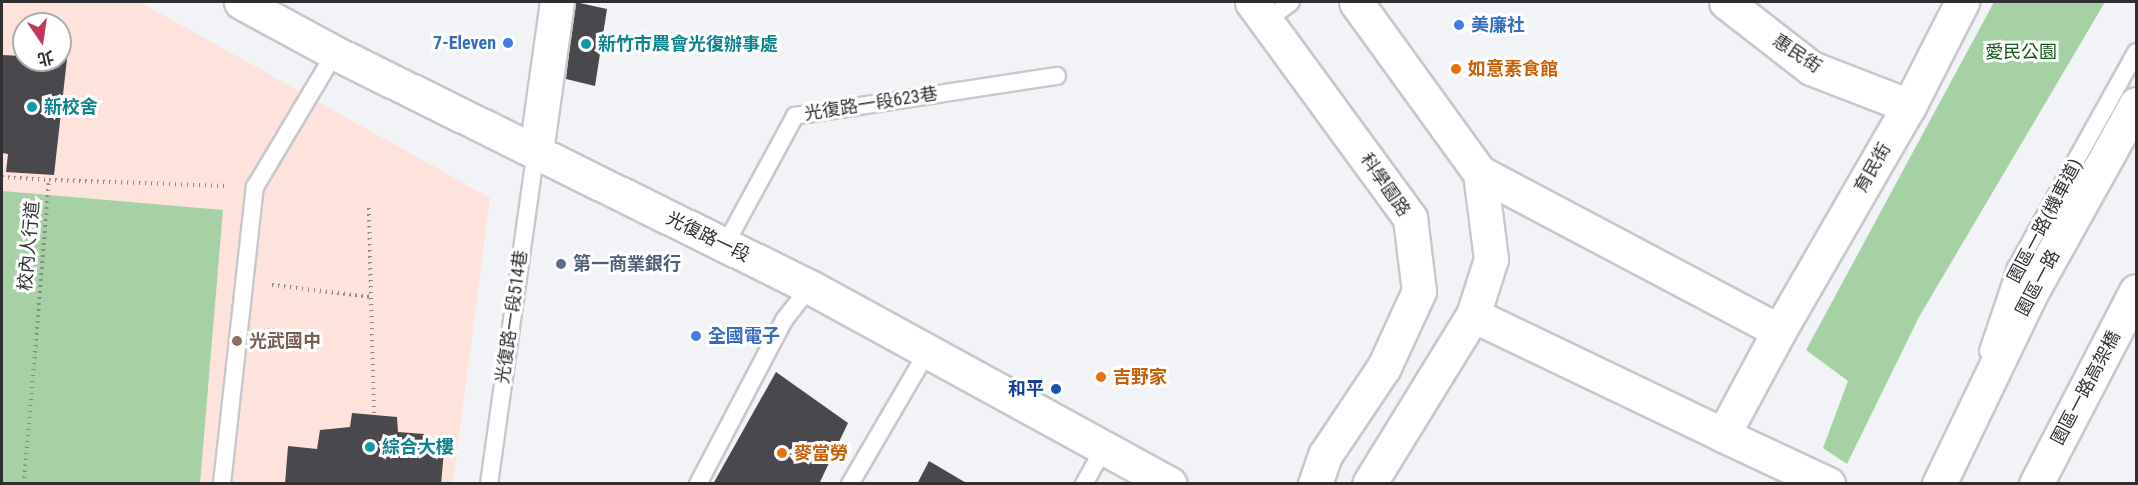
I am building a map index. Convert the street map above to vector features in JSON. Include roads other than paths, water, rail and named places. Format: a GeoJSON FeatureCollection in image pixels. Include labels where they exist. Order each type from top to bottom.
{"type":"FeatureCollection","features":[{"type":"Feature","properties":{"kind":"street","name":"光復路一段"},"geometry":{"type":"LineString","coordinates":[[241,2],[335,53],[810,287],[1103,450],[1170,483]]}},
{"type":"Feature","properties":{"kind":"street"},"geometry":{"type":"LineString","coordinates":[[536,151],[557,2]]}},
{"type":"Feature","properties":{"kind":"street"},"geometry":{"type":"LineString","coordinates":[[1356,2],[1480,173],[1779,331],[1723,435]]}},
{"type":"Feature","properties":{"kind":"street","name":"惠民街"},"geometry":{"type":"LineString","coordinates":[[1726,2],[1811,68],[1909,106]]}},
{"type":"Feature","properties":{"kind":"street","name":"育民街"},"geometry":{"type":"LineString","coordinates":[[1779,331],[1909,106],[1962,2]]}},
{"type":"Feature","properties":{"kind":"street","name":"科學園路"},"geometry":{"type":"LineString","coordinates":[[1259,11],[1410,218],[1419,291],[1384,367],[1325,455],[1315,483]]}},
{"type":"Feature","properties":{"kind":"street","name":"園區一路"},"geometry":{"type":"LineString","coordinates":[[1943,478],[2032,291],[2136,104]]}},
{"type":"Feature","properties":{"kind":"street"},"geometry":{"type":"LineString","coordinates":[[1369,483],[1473,315],[1491,259],[1480,173]]}},
{"type":"Feature","properties":{"kind":"street","name":"園區一路高架橋"},"geometry":{"type":"LineString","coordinates":[[2036,483],[2136,291]]}},
{"type":"Feature","properties":{"kind":"street"},"geometry":{"type":"LineString","coordinates":[[1473,315],[1828,483]]}},
{"type":"Feature","properties":{"kind":"lane"},"geometry":{"type":"LineString","coordinates":[[1259,11],[1291,2]]}},
{"type":"Feature","properties":{"kind":"lane","name":"園區一路(機車道)"},"geometry":{"type":"LineString","coordinates":[[1943,478],[2016,268],[2136,52]]}},
{"type":"Feature","properties":{"kind":"lane"},"geometry":{"type":"LineString","coordinates":[[222,483],[255,187],[335,53]]}},
{"type":"Feature","properties":{"kind":"lane","name":"光復路一段623巷"},"geometry":{"type":"LineString","coordinates":[[725,245],[795,116],[1057,76]]}},
{"type":"Feature","properties":{"kind":"lane","name":"光復路一段514巷"},"geometry":{"type":"LineString","coordinates":[[489,483],[536,151]]}},
{"type":"Feature","properties":{"kind":"lane"},"geometry":{"type":"LineString","coordinates":[[698,483],[784,320],[810,287]]}},
{"type":"Feature","properties":{"kind":"lane"},"geometry":{"type":"LineString","coordinates":[[850,483],[927,352]]}},
{"type":"Feature","properties":{"kind":"lane"},"geometry":{"type":"LineString","coordinates":[[1084,483],[1103,450]]}},
{"type":"Feature","properties":{"kind":"place","name":"美廉社"},"geometry":{"type":"Point","coordinates":[1459,25]}},
{"type":"Feature","properties":{"kind":"place","name":"7-Eleven"},"geometry":{"type":"Point","coordinates":[508,43]}},
{"type":"Feature","properties":{"kind":"place","name":"新竹市農會光復辦事處"},"geometry":{"type":"Point","coordinates":[586,44]}},
{"type":"Feature","properties":{"kind":"place","name":"如意素食館"},"geometry":{"type":"Point","coordinates":[1456,69]}},
{"type":"Feature","properties":{"kind":"place","name":"新校舍"},"geometry":{"type":"Point","coordinates":[32,107]}},
{"type":"Feature","properties":{"kind":"place","name":"第一商業銀行"},"geometry":{"type":"Point","coordinates":[561,264]}},
{"type":"Feature","properties":{"kind":"place","name":"全國電子"},"geometry":{"type":"Point","coordinates":[696,336]}},
{"type":"Feature","properties":{"kind":"place","name":"光武國中"},"geometry":{"type":"Point","coordinates":[237,341]}},
{"type":"Feature","properties":{"kind":"place","name":"吉野家"},"geometry":{"type":"Point","coordinates":[1101,377]}},
{"type":"Feature","properties":{"kind":"place","name":"和平"},"geometry":{"type":"Point","coordinates":[1056,389]}},
{"type":"Feature","properties":{"kind":"place","name":"綜合大樓"},"geometry":{"type":"Point","coordinates":[370,447]}},
{"type":"Feature","properties":{"kind":"place","name":"麥當勞"},"geometry":{"type":"Point","coordinates":[782,453]}},
{"type":"Feature","properties":{"kind":"park label","name":"愛民公園"},"geometry":{"type":"Point","coordinates":[2021,52]}}]}
